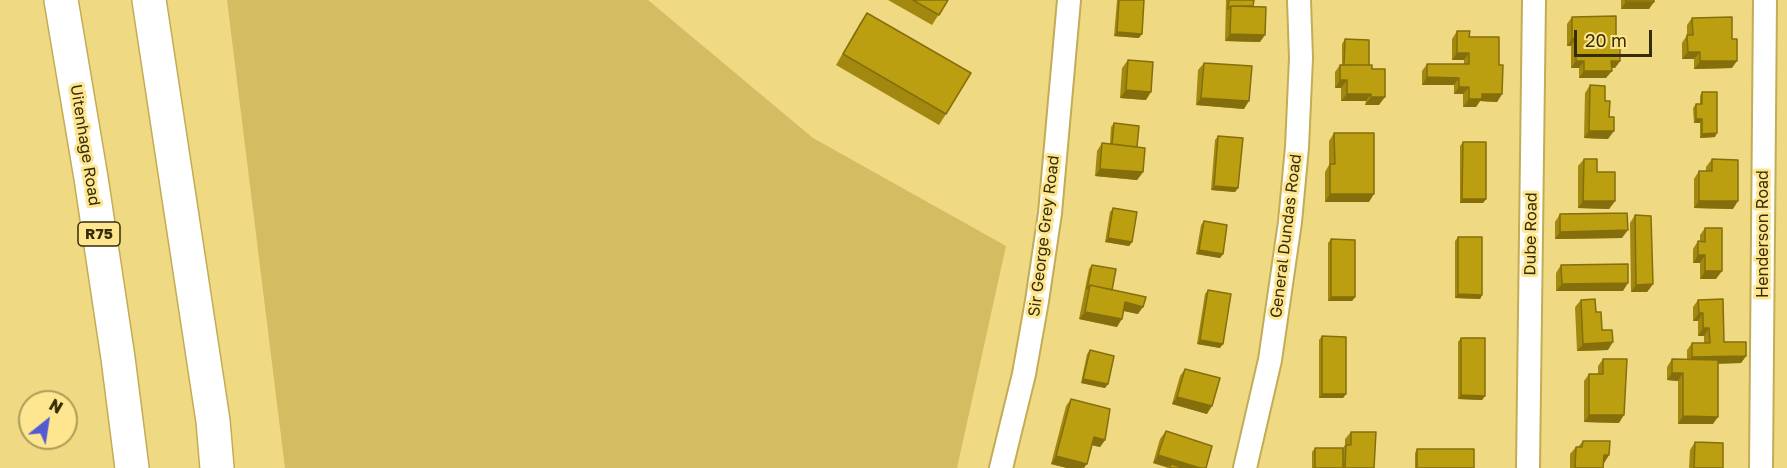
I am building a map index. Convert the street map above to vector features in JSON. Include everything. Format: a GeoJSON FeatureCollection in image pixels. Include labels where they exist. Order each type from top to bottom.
{"type":"FeatureCollection","features":[{"type":"Feature","properties":{"kind":"main road","name":"Uitenhage Road"},"geometry":{"type":"LineString","coordinates":[[61,0],[91,178],[132,468]]}},
{"type":"Feature","properties":{"kind":"main road"},"geometry":{"type":"LineString","coordinates":[[149,0],[210,398],[217,468]]}},
{"type":"Feature","properties":{"kind":"street","name":"Sir George Grey Road"},"geometry":{"type":"LineString","coordinates":[[1000,468],[1024,374],[1039,290],[1050,213],[1069,0]]}},
{"type":"Feature","properties":{"kind":"street","name":"General Dundas Road"},"geometry":{"type":"LineString","coordinates":[[1245,468],[1270,360],[1290,222],[1297,147],[1299,0]]}},
{"type":"Feature","properties":{"kind":"street","name":"Dube Road"},"geometry":{"type":"LineString","coordinates":[[1528,468],[1534,0]]}},
{"type":"Feature","properties":{"kind":"street","name":"Henderson Road"},"geometry":{"type":"LineString","coordinates":[[1761,468],[1765,0]]}},
{"type":"Feature","properties":{"kind":"shaded area"},"geometry":{"type":"Polygon","coordinates":[[[227,0],[648,0],[813,138],[1006,246],[957,468],[285,468],[227,0]]]}},
{"type":"Feature","properties":{"kind":"building"},"geometry":{"type":"Polygon","coordinates":[[[913,0],[948,0],[939,15],[913,0]]]}},
{"type":"Feature","properties":{"kind":"building"},"geometry":{"type":"Polygon","coordinates":[[[1119,0],[1144,0],[1142,34],[1117,32],[1119,0]]]}},
{"type":"Feature","properties":{"kind":"building"},"geometry":{"type":"Polygon","coordinates":[[[1229,0],[1254,0],[1253,6],[1231,6],[1228,9],[1229,0]]]}},
{"type":"Feature","properties":{"kind":"building"},"geometry":{"type":"Polygon","coordinates":[[[1626,0],[1654,0],[1654,2],[1626,2],[1626,0]]]}},
{"type":"Feature","properties":{"kind":"building"},"geometry":{"type":"Polygon","coordinates":[[[1231,6],[1266,7],[1265,35],[1230,34],[1231,6]]]}},
{"type":"Feature","properties":{"kind":"building"},"geometry":{"type":"Polygon","coordinates":[[[867,13],[971,73],[946,114],[843,54],[867,13]]]}},
{"type":"Feature","properties":{"kind":"building"},"geometry":{"type":"Polygon","coordinates":[[[1616,16],[1616,48],[1620,48],[1620,61],[1611,61],[1612,71],[1584,71],[1584,61],[1576,61],[1576,38],[1572,39],[1572,17],[1616,16]]]}},
{"type":"Feature","properties":{"kind":"building"},"geometry":{"type":"Polygon","coordinates":[[[1732,17],[1732,39],[1737,39],[1737,61],[1700,61],[1700,52],[1688,52],[1687,35],[1693,35],[1692,18],[1732,17]]]}},
{"type":"Feature","properties":{"kind":"building"},"geometry":{"type":"Polygon","coordinates":[[[1457,31],[1470,31],[1469,37],[1499,37],[1499,65],[1503,65],[1502,94],[1482,94],[1482,99],[1469,99],[1469,87],[1459,87],[1459,78],[1427,77],[1427,64],[1469,64],[1469,53],[1457,53],[1457,31]]]}},
{"type":"Feature","properties":{"kind":"building"},"geometry":{"type":"Polygon","coordinates":[[[1345,39],[1369,40],[1369,65],[1344,65],[1345,39]]]}},
{"type":"Feature","properties":{"kind":"building"},"geometry":{"type":"Polygon","coordinates":[[[1128,60],[1153,62],[1151,92],[1126,90],[1128,60]]]}},
{"type":"Feature","properties":{"kind":"building"},"geometry":{"type":"Polygon","coordinates":[[[1204,63],[1252,66],[1249,101],[1201,98],[1204,63]]]}},
{"type":"Feature","properties":{"kind":"building"},"geometry":{"type":"Polygon","coordinates":[[[1340,65],[1372,65],[1372,69],[1385,69],[1385,97],[1371,97],[1371,94],[1347,94],[1347,80],[1340,80],[1340,65]]]}},
{"type":"Feature","properties":{"kind":"building"},"geometry":{"type":"Polygon","coordinates":[[[1590,85],[1605,86],[1605,101],[1610,101],[1609,117],[1614,117],[1614,131],[1589,131],[1590,85]]]}},
{"type":"Feature","properties":{"kind":"building"},"geometry":{"type":"Polygon","coordinates":[[[1702,92],[1717,92],[1717,133],[1702,134],[1702,119],[1696,119],[1696,104],[1702,104],[1702,92]]]}},
{"type":"Feature","properties":{"kind":"building"},"geometry":{"type":"Polygon","coordinates":[[[1114,123],[1139,126],[1137,147],[1112,144],[1114,123]]]}},
{"type":"Feature","properties":{"kind":"building"},"geometry":{"type":"Polygon","coordinates":[[[1334,133],[1374,133],[1374,194],[1330,194],[1330,164],[1335,164],[1334,133]]]}},
{"type":"Feature","properties":{"kind":"building"},"geometry":{"type":"Polygon","coordinates":[[[1218,136],[1243,138],[1238,188],[1214,186],[1218,136]]]}},
{"type":"Feature","properties":{"kind":"building"},"geometry":{"type":"Polygon","coordinates":[[[1463,142],[1486,142],[1486,199],[1462,199],[1463,142]]]}},
{"type":"Feature","properties":{"kind":"building"},"geometry":{"type":"Polygon","coordinates":[[[1102,143],[1145,148],[1143,172],[1100,169],[1102,143]]]}},
{"type":"Feature","properties":{"kind":"building"},"geometry":{"type":"Polygon","coordinates":[[[1584,159],[1597,159],[1597,172],[1615,172],[1615,201],[1583,201],[1584,159]]]}},
{"type":"Feature","properties":{"kind":"building"},"geometry":{"type":"Polygon","coordinates":[[[1712,159],[1738,160],[1738,201],[1699,201],[1699,171],[1712,171],[1712,159]]]}},
{"type":"Feature","properties":{"kind":"building"},"geometry":{"type":"Polygon","coordinates":[[[1113,208],[1137,212],[1132,242],[1108,238],[1113,208]]]}},
{"type":"Feature","properties":{"kind":"building"},"geometry":{"type":"Polygon","coordinates":[[[1627,213],[1628,230],[1560,232],[1560,214],[1627,213]]]}},
{"type":"Feature","properties":{"kind":"building"},"geometry":{"type":"Polygon","coordinates":[[[1635,215],[1651,216],[1653,284],[1636,285],[1635,215]]]}},
{"type":"Feature","properties":{"kind":"building"},"geometry":{"type":"Polygon","coordinates":[[[1204,221],[1227,225],[1223,254],[1199,250],[1204,221]]]}},
{"type":"Feature","properties":{"kind":"building"},"geometry":{"type":"Polygon","coordinates":[[[1705,228],[1722,228],[1722,271],[1705,271],[1705,255],[1698,255],[1698,241],[1705,242],[1705,228]]]}},
{"type":"Feature","properties":{"kind":"building"},"geometry":{"type":"Polygon","coordinates":[[[1458,237],[1482,237],[1482,295],[1458,294],[1458,237]]]}},
{"type":"Feature","properties":{"kind":"building"},"geometry":{"type":"Polygon","coordinates":[[[1331,239],[1355,240],[1355,297],[1331,297],[1331,239]]]}},
{"type":"Feature","properties":{"kind":"building"},"geometry":{"type":"Polygon","coordinates":[[[1628,264],[1628,283],[1562,284],[1561,265],[1628,264]]]}},
{"type":"Feature","properties":{"kind":"building"},"geometry":{"type":"Polygon","coordinates":[[[1092,265],[1116,269],[1112,290],[1090,285],[1087,289],[1092,265]]]}},
{"type":"Feature","properties":{"kind":"building"},"geometry":{"type":"Polygon","coordinates":[[[1090,285],[1146,297],[1143,307],[1125,302],[1122,319],[1085,312],[1090,285]]]}},
{"type":"Feature","properties":{"kind":"building"},"geometry":{"type":"Polygon","coordinates":[[[1208,290],[1231,294],[1223,344],[1200,340],[1208,290]]]}},
{"type":"Feature","properties":{"kind":"building"},"geometry":{"type":"Polygon","coordinates":[[[1595,299],[1596,312],[1601,312],[1602,330],[1612,330],[1613,342],[1583,344],[1581,300],[1595,299]]]}},
{"type":"Feature","properties":{"kind":"building"},"geometry":{"type":"Polygon","coordinates":[[[1723,299],[1724,342],[1746,342],[1746,356],[1692,357],[1692,343],[1710,343],[1709,328],[1703,328],[1703,313],[1699,313],[1698,300],[1723,299]]]}},
{"type":"Feature","properties":{"kind":"building"},"geometry":{"type":"Polygon","coordinates":[[[1322,336],[1346,337],[1346,394],[1322,394],[1322,336]]]}},
{"type":"Feature","properties":{"kind":"building"},"geometry":{"type":"Polygon","coordinates":[[[1461,338],[1485,338],[1485,396],[1461,395],[1461,338]]]}},
{"type":"Feature","properties":{"kind":"building"},"geometry":{"type":"Polygon","coordinates":[[[1090,350],[1114,356],[1108,384],[1083,379],[1090,350]]]}},
{"type":"Feature","properties":{"kind":"building"},"geometry":{"type":"Polygon","coordinates":[[[1603,359],[1627,359],[1624,415],[1589,415],[1589,374],[1603,374],[1603,359]]]}},
{"type":"Feature","properties":{"kind":"building"},"geometry":{"type":"Polygon","coordinates":[[[1672,359],[1718,360],[1718,417],[1683,416],[1683,373],[1672,373],[1672,359]]]}},
{"type":"Feature","properties":{"kind":"building"},"geometry":{"type":"Polygon","coordinates":[[[1185,369],[1220,378],[1212,406],[1177,397],[1185,369]]]}},
{"type":"Feature","properties":{"kind":"building"},"geometry":{"type":"Polygon","coordinates":[[[1071,399],[1110,409],[1105,440],[1094,437],[1087,464],[1056,456],[1071,399]]]}},
{"type":"Feature","properties":{"kind":"building"},"geometry":{"type":"Polygon","coordinates":[[[1166,431],[1212,446],[1206,468],[1158,455],[1166,431]]]}},
{"type":"Feature","properties":{"kind":"building"},"geometry":{"type":"Polygon","coordinates":[[[1351,432],[1376,432],[1374,468],[1345,468],[1346,445],[1351,445],[1351,432]]]}},
{"type":"Feature","properties":{"kind":"building"},"geometry":{"type":"Polygon","coordinates":[[[1583,441],[1610,441],[1609,455],[1604,455],[1603,468],[1575,468],[1576,447],[1582,447],[1583,441]]]}},
{"type":"Feature","properties":{"kind":"building"},"geometry":{"type":"Polygon","coordinates":[[[1695,442],[1723,443],[1723,468],[1694,468],[1695,442]]]}},
{"type":"Feature","properties":{"kind":"building"},"geometry":{"type":"Polygon","coordinates":[[[1315,448],[1343,448],[1343,468],[1315,468],[1315,448]]]}},
{"type":"Feature","properties":{"kind":"building"},"geometry":{"type":"Polygon","coordinates":[[[1417,449],[1474,449],[1474,468],[1417,468],[1417,449]]]}},
{"type":"Feature","properties":{"kind":"building"},"geometry":{"type":"Polygon","coordinates":[[[1171,464],[1185,468],[1170,468],[1171,464]]]}}]}
